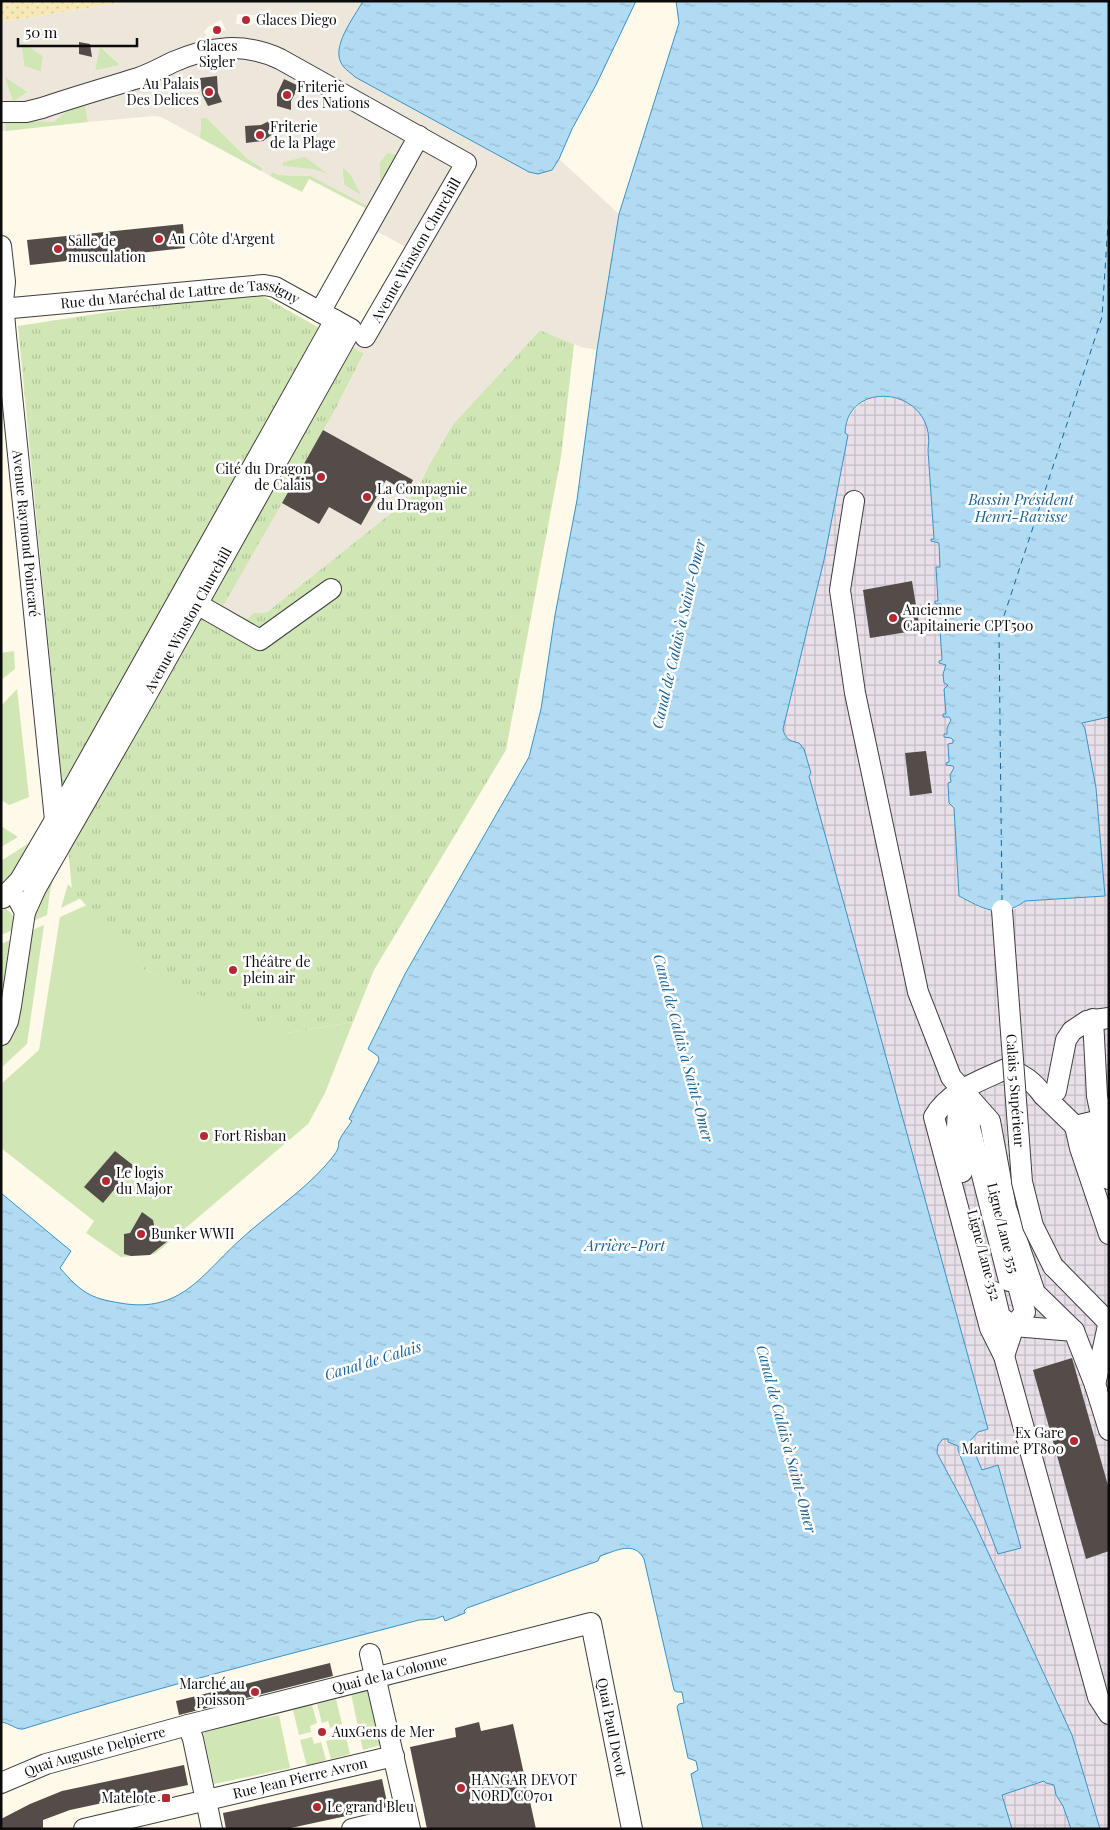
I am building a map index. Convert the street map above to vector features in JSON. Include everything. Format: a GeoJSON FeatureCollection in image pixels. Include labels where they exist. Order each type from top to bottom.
{"type":"FeatureCollection","features":[{"type":"Feature","properties":{"kind":"street"},"geometry":{"type":"LineString","coordinates":[[1,112],[26,112],[42,108],[148,74],[173,62],[200,53],[234,47],[258,50],[280,59],[418,136],[343,324]]}},
{"type":"Feature","properties":{"kind":"street","name":"Avenue Winston Churchill"},"geometry":{"type":"LineString","coordinates":[[2,898],[20,880],[56,820],[343,324],[466,162],[418,136]]}},
{"type":"Feature","properties":{"kind":"street","name":"Avenue Raymond Poincaré"},"geometry":{"type":"LineString","coordinates":[[1,246],[5,282],[2,309],[56,820]]}},
{"type":"Feature","properties":{"kind":"street","name":"Rue du Maréchal de Lattre de Tassigny"},"geometry":{"type":"LineString","coordinates":[[2,309],[264,285],[275,287],[343,324]]}},
{"type":"Feature","properties":{"kind":"street","name":"Avenue Winston Churchill"},"geometry":{"type":"LineString","coordinates":[[1,1035],[8,1021],[11,1006],[25,912],[36,888],[197,604],[343,324]]}},
{"type":"Feature","properties":{"kind":"street"},"geometry":{"type":"LineString","coordinates":[[854,501],[840,590],[855,693],[918,992],[959,1097],[974,1128],[1017,1314],[1004,1356]]}},
{"type":"Feature","properties":{"kind":"street"},"geometry":{"type":"LineString","coordinates":[[197,604],[260,640],[331,589]]}},
{"type":"Feature","properties":{"kind":"street"},"geometry":{"type":"LineString","coordinates":[[2,898],[11,897],[16,899],[22,904],[25,912]]}},
{"type":"Feature","properties":{"kind":"street","name":"Calais 5 Supérieur"},"geometry":{"type":"LineString","coordinates":[[1002,910],[1022,1182],[1033,1226],[1053,1266],[1109,1322]]}},
{"type":"Feature","properties":{"kind":"street"},"geometry":{"type":"LineString","coordinates":[[1043,1095],[1048,1096],[1056,1091],[1066,1040],[1072,1031],[1079,1025],[1101,1019]]}},
{"type":"Feature","properties":{"kind":"street"},"geometry":{"type":"LineString","coordinates":[[1101,1019],[1102,1081],[1090,1123],[1080,1148],[1109,1234]]}},
{"type":"Feature","properties":{"kind":"street"},"geometry":{"type":"LineString","coordinates":[[1101,1019],[1097,1096],[1109,1153]]}},
{"type":"Feature","properties":{"kind":"street"},"geometry":{"type":"LineString","coordinates":[[1109,1179],[1090,1123],[1043,1095],[1036,1085],[1025,1076],[1008,1068],[998,1084],[959,1097],[934,1117],[990,1328],[1004,1356],[1098,1697],[1109,1714]]}},
{"type":"Feature","properties":{"kind":"street"},"geometry":{"type":"LineString","coordinates":[[959,1097],[990,1121],[1006,1208],[1035,1294],[1074,1331],[1097,1390]]}},
{"type":"Feature","properties":{"kind":"street","name":"Ligne/Lane 352"},"geometry":{"type":"LineString","coordinates":[[959,1097],[959,1147],[1000,1317],[1014,1326]]}},
{"type":"Feature","properties":{"kind":"street"},"geometry":{"type":"LineString","coordinates":[[1090,1123],[1089,1145],[1109,1204]]}},
{"type":"Feature","properties":{"kind":"street"},"geometry":{"type":"LineString","coordinates":[[1109,1322],[1095,1385],[1109,1430]]}},
{"type":"Feature","properties":{"kind":"street"},"geometry":{"type":"LineString","coordinates":[[1014,1326],[1074,1331]]}},
{"type":"Feature","properties":{"kind":"street","name":"Quai de la Colonne"},"geometry":{"type":"LineString","coordinates":[[188,1725],[591,1624]]}},
{"type":"Feature","properties":{"kind":"street","name":"Quai Paul Devot"},"geometry":{"type":"LineString","coordinates":[[591,1624],[632,1829]]}},
{"type":"Feature","properties":{"kind":"street"},"geometry":{"type":"LineString","coordinates":[[352,1829],[408,1822],[370,1654]]}},
{"type":"Feature","properties":{"kind":"street"},"geometry":{"type":"LineString","coordinates":[[188,1725],[193,1739],[212,1829]]}},
{"type":"Feature","properties":{"kind":"street","name":"Quai Auguste Delpierre"},"geometry":{"type":"LineString","coordinates":[[1,1782],[46,1764],[188,1725]]}},
{"type":"Feature","properties":{"kind":"street","name":"Rue Jean Pierre Avron"},"geometry":{"type":"LineString","coordinates":[[84,1829],[394,1756]]}},
{"type":"Feature","properties":{"kind":"shaded area"},"geometry":{"type":"Polygon","coordinates":[[[132,1],[363,1],[339,44],[342,65],[355,77],[529,172],[552,170],[559,159],[619,214],[597,350],[581,347],[540,330],[453,424],[429,465],[415,494],[267,612],[254,613],[247,619],[223,606],[335,410],[364,354],[350,346],[406,247],[363,224],[372,208],[311,176],[280,175],[272,172],[270,176],[261,171],[263,167],[248,159],[207,118],[201,118],[200,138],[161,117],[153,116],[88,122],[85,103],[73,105],[54,122],[8,118],[5,121],[6,131],[1,131],[1,22],[132,1]],[[237,14],[236,24],[251,25],[257,22],[256,16],[237,14]],[[221,20],[208,27],[204,32],[207,36],[212,36],[226,30],[221,20]],[[21,42],[24,66],[41,72],[43,56],[21,42]],[[101,46],[95,71],[120,65],[101,46]],[[5,77],[13,102],[28,92],[5,77]],[[284,79],[277,94],[277,106],[291,110],[291,101],[299,87],[284,79]],[[269,121],[261,125],[245,126],[247,143],[263,141],[273,134],[269,121]],[[387,153],[380,162],[380,182],[382,184],[399,154],[387,153]],[[305,157],[283,162],[283,166],[314,169],[328,174],[305,157]],[[342,167],[344,185],[361,195],[351,175],[342,167]]]}},
{"type":"Feature","properties":{"kind":"shaded area"},"geometry":{"type":"Polygon","coordinates":[[[883,396],[903,400],[912,405],[926,422],[930,437],[928,451],[934,539],[931,539],[939,543],[940,567],[936,568],[938,601],[935,601],[942,604],[943,607],[944,627],[940,630],[942,660],[939,661],[946,665],[944,670],[948,685],[945,689],[946,715],[943,714],[950,719],[949,723],[953,740],[953,743],[948,744],[949,763],[946,763],[946,765],[953,766],[954,768],[950,775],[951,782],[948,783],[954,808],[959,896],[986,910],[1015,909],[1025,901],[1105,896],[1096,788],[1082,722],[1109,717],[1109,1829],[1100,1829],[1072,1735],[976,1526],[937,1453],[938,1445],[943,1439],[948,1439],[958,1446],[998,1554],[998,1465],[982,1470],[970,1441],[978,1432],[988,1429],[833,870],[809,776],[810,773],[799,743],[791,742],[783,729],[824,560],[848,435],[845,434],[845,427],[852,412],[860,404],[873,397],[883,396]]]}},
{"type":"Feature","properties":{"kind":"shaded area"},"geometry":{"type":"Polygon","coordinates":[[[1045,1781],[1054,1785],[1056,1796],[1063,1806],[1071,1829],[1012,1829],[1002,1795],[1045,1781]]]}},
{"type":"Feature","properties":{"kind":"green space"},"geometry":{"type":"Polygon","coordinates":[[[21,41],[43,56],[41,72],[24,66],[21,41]]]}},
{"type":"Feature","properties":{"kind":"green space"},"geometry":{"type":"Polygon","coordinates":[[[100,46],[120,65],[94,71],[100,46]]]}},
{"type":"Feature","properties":{"kind":"green space"},"geometry":{"type":"Polygon","coordinates":[[[186,75],[188,101],[166,89],[186,75]]]}},
{"type":"Feature","properties":{"kind":"green space"},"geometry":{"type":"Polygon","coordinates":[[[4,76],[28,92],[13,102],[4,76]]]}},
{"type":"Feature","properties":{"kind":"green space"},"geometry":{"type":"Polygon","coordinates":[[[85,103],[88,122],[6,131],[4,121],[85,103]]]}},
{"type":"Feature","properties":{"kind":"green space"},"geometry":{"type":"Polygon","coordinates":[[[201,118],[207,118],[248,159],[263,168],[261,171],[200,138],[201,118]]]}},
{"type":"Feature","properties":{"kind":"green space"},"geometry":{"type":"Polygon","coordinates":[[[387,153],[399,154],[382,184],[380,182],[380,162],[387,153]]]}},
{"type":"Feature","properties":{"kind":"green space"},"geometry":{"type":"Polygon","coordinates":[[[305,156],[331,176],[283,166],[283,162],[305,156]]]}},
{"type":"Feature","properties":{"kind":"green space"},"geometry":{"type":"Polygon","coordinates":[[[342,166],[351,175],[362,196],[344,185],[342,166]]]}},
{"type":"Feature","properties":{"kind":"green space"},"geometry":{"type":"Polygon","coordinates":[[[272,172],[280,175],[311,176],[372,208],[363,224],[359,222],[365,208],[309,179],[302,192],[270,176],[272,172]]]}},
{"type":"Feature","properties":{"kind":"green space"},"geometry":{"type":"Polygon","coordinates":[[[259,294],[364,353],[335,410],[282,503],[254,613],[267,612],[415,494],[429,465],[453,424],[540,330],[574,344],[561,457],[506,750],[374,970],[353,1022],[287,1033],[145,970],[72,890],[18,326],[201,298],[259,294]]]}},
{"type":"Feature","properties":{"kind":"green space"},"geometry":{"type":"Polygon","coordinates":[[[14,651],[15,669],[1,680],[1,653],[14,651]]]}},
{"type":"Feature","properties":{"kind":"green space"},"geometry":{"type":"Polygon","coordinates":[[[17,689],[29,797],[9,805],[1,800],[1,706],[17,689]]]}},
{"type":"Feature","properties":{"kind":"green space"},"geometry":{"type":"Polygon","coordinates":[[[1,826],[18,837],[1,847],[1,826]]]}},
{"type":"Feature","properties":{"kind":"green space"},"geometry":{"type":"Polygon","coordinates":[[[29,843],[35,846],[1,891],[1,861],[29,843]]]}},
{"type":"Feature","properties":{"kind":"green space"},"geometry":{"type":"Polygon","coordinates":[[[55,871],[47,915],[31,922],[32,913],[55,871]]]}},
{"type":"Feature","properties":{"kind":"green space"},"geometry":{"type":"Polygon","coordinates":[[[68,884],[81,898],[61,908],[68,884]]]}},
{"type":"Feature","properties":{"kind":"green space"},"geometry":{"type":"Polygon","coordinates":[[[87,905],[145,970],[287,1033],[353,1022],[325,1093],[308,1124],[155,1254],[121,1257],[86,1233],[94,1221],[1,1148],[1,1084],[39,1050],[60,917],[87,905]]]}},
{"type":"Feature","properties":{"kind":"green space"},"geometry":{"type":"Polygon","coordinates":[[[6,909],[12,914],[14,920],[13,930],[1,935],[1,910],[6,909]]]}},
{"type":"Feature","properties":{"kind":"green space"},"geometry":{"type":"Polygon","coordinates":[[[44,925],[27,1044],[1,1068],[1,1048],[17,1021],[30,931],[44,925]]]}},
{"type":"Feature","properties":{"kind":"green space"},"geometry":{"type":"Polygon","coordinates":[[[10,940],[1,1005],[1,944],[10,940]]]}},
{"type":"Feature","properties":{"kind":"green space"},"geometry":{"type":"Polygon","coordinates":[[[363,1690],[368,1691],[372,1695],[384,1744],[363,1750],[351,1694],[363,1690]]]}},
{"type":"Feature","properties":{"kind":"green space"},"geometry":{"type":"Polygon","coordinates":[[[336,1699],[342,1724],[330,1728],[328,1721],[322,1723],[317,1704],[336,1699]]]}},
{"type":"Feature","properties":{"kind":"green space"},"geometry":{"type":"Polygon","coordinates":[[[312,1705],[317,1723],[310,1726],[311,1732],[299,1735],[293,1710],[312,1705]]]}},
{"type":"Feature","properties":{"kind":"green space"},"geometry":{"type":"Polygon","coordinates":[[[279,1715],[290,1768],[214,1784],[203,1731],[279,1715]]]}},
{"type":"Feature","properties":{"kind":"green space"},"geometry":{"type":"Polygon","coordinates":[[[344,1729],[350,1754],[331,1759],[326,1741],[333,1739],[332,1732],[344,1729]]]}},
{"type":"Feature","properties":{"kind":"green space"},"geometry":{"type":"Polygon","coordinates":[[[312,1737],[314,1744],[321,1742],[326,1760],[307,1766],[300,1740],[312,1737]]]}},
{"type":"Feature","properties":{"kind":"sand"},"geometry":{"type":"Polygon","coordinates":[[[1,1],[132,1],[1,22],[1,1]]]}},
{"type":"Feature","properties":{"kind":"water"},"geometry":{"type":"Polygon","coordinates":[[[363,1],[636,1],[559,159],[552,170],[538,174],[529,172],[355,77],[346,69],[339,59],[341,42],[344,33],[363,1]]]}},
{"type":"Feature","properties":{"kind":"water","name":"Arrière-Port"},"geometry":{"type":"Polygon","coordinates":[[[676,1],[1109,1],[1109,717],[1082,723],[1085,729],[1096,788],[1105,896],[1025,901],[1016,907],[999,911],[983,908],[959,896],[954,808],[949,803],[948,783],[951,782],[950,775],[954,768],[953,766],[946,765],[949,762],[948,744],[953,743],[953,740],[944,737],[944,734],[947,734],[947,728],[951,720],[949,717],[943,717],[943,714],[946,714],[944,689],[948,685],[944,683],[943,674],[946,665],[939,663],[942,660],[940,630],[944,628],[943,607],[941,604],[935,604],[935,601],[938,601],[936,567],[940,567],[939,543],[931,541],[931,539],[934,539],[927,429],[920,413],[907,402],[891,397],[875,397],[860,403],[850,415],[845,433],[848,435],[824,560],[783,729],[787,737],[799,743],[804,749],[811,773],[809,776],[988,1429],[978,1432],[970,1441],[982,1470],[998,1465],[1021,1548],[998,1554],[958,1446],[948,1442],[948,1439],[943,1439],[938,1445],[937,1453],[976,1526],[1072,1735],[1100,1829],[1071,1829],[1063,1806],[1056,1795],[1054,1785],[1044,1781],[1002,1795],[1012,1829],[703,1829],[691,1774],[698,1770],[696,1761],[688,1758],[677,1707],[679,1704],[684,1703],[682,1692],[674,1690],[644,1559],[640,1553],[630,1548],[624,1548],[600,1556],[598,1561],[467,1608],[464,1611],[465,1613],[445,1621],[443,1616],[435,1619],[419,1620],[171,1686],[23,1729],[1,1722],[1,1193],[71,1251],[60,1268],[86,1293],[100,1299],[120,1303],[141,1305],[159,1303],[175,1297],[202,1278],[241,1239],[316,1176],[337,1150],[340,1138],[352,1121],[349,1119],[379,1060],[378,1056],[368,1049],[405,974],[529,757],[541,709],[555,615],[577,500],[597,350],[619,214],[679,23],[676,1]]]}},
{"type":"Feature","properties":{"kind":"building"},"geometry":{"type":"Polygon","coordinates":[[[79,42],[90,44],[92,57],[79,54],[79,42]]]}},
{"type":"Feature","properties":{"kind":"building"},"geometry":{"type":"Polygon","coordinates":[[[217,76],[218,93],[222,102],[208,106],[202,94],[200,78],[217,76]]]}},
{"type":"Feature","properties":{"kind":"building"},"geometry":{"type":"Polygon","coordinates":[[[284,79],[299,86],[291,101],[291,110],[277,106],[277,94],[284,79]]]}},
{"type":"Feature","properties":{"kind":"building"},"geometry":{"type":"Polygon","coordinates":[[[269,121],[273,134],[263,141],[246,143],[245,126],[261,125],[269,121]]]}},
{"type":"Feature","properties":{"kind":"building"},"geometry":{"type":"Polygon","coordinates":[[[183,224],[185,248],[30,265],[27,240],[183,224]]]}},
{"type":"Feature","properties":{"kind":"building","name":"Cité du Dragon de Calais"},"geometry":{"type":"Polygon","coordinates":[[[323,430],[413,480],[407,492],[386,480],[361,525],[329,507],[319,524],[282,503],[323,430]]]}},
{"type":"Feature","properties":{"kind":"building","name":"Ancienne Capitainerie CPT500"},"geometry":{"type":"Polygon","coordinates":[[[912,581],[920,630],[870,638],[863,590],[912,581]]]}},
{"type":"Feature","properties":{"kind":"building"},"geometry":{"type":"Polygon","coordinates":[[[926,751],[932,793],[910,796],[905,753],[926,751]]]}},
{"type":"Feature","properties":{"kind":"building","name":"Le logis du Major"},"geometry":{"type":"Polygon","coordinates":[[[115,1151],[134,1166],[103,1203],[84,1187],[115,1151]]]}},
{"type":"Feature","properties":{"kind":"building","name":"Bunker WWII"},"geometry":{"type":"Polygon","coordinates":[[[142,1212],[153,1220],[156,1235],[169,1240],[150,1255],[131,1256],[124,1254],[124,1234],[130,1233],[142,1212]]]}},
{"type":"Feature","properties":{"kind":"building","name":"Ex Gare Maritime PT800"},"geometry":{"type":"Polygon","coordinates":[[[1072,1358],[1109,1489],[1109,1551],[1086,1559],[1033,1370],[1072,1358]]]}},
{"type":"Feature","properties":{"kind":"building","name":"Marché au poisson"},"geometry":{"type":"Polygon","coordinates":[[[330,1663],[333,1676],[179,1715],[176,1701],[330,1663]]]}},
{"type":"Feature","properties":{"kind":"building","name":"HANGAR DEVOT NORD CO701"},"geometry":{"type":"Polygon","coordinates":[[[479,1722],[481,1731],[513,1724],[536,1829],[427,1829],[410,1747],[456,1737],[455,1728],[479,1722]]]}},
{"type":"Feature","properties":{"kind":"building"},"geometry":{"type":"Polygon","coordinates":[[[184,1765],[188,1785],[150,1793],[151,1801],[141,1803],[135,1796],[70,1810],[43,1820],[43,1829],[1,1829],[1,1819],[30,1804],[62,1791],[184,1765]]]}},
{"type":"Feature","properties":{"kind":"building"},"geometry":{"type":"Polygon","coordinates":[[[382,1779],[388,1807],[286,1829],[226,1829],[223,1813],[382,1779]]]}},
{"type":"Feature","properties":{"kind":"ferry route"},"geometry":{"type":"LineString","coordinates":[[1002,901],[999,631],[1102,317],[1109,208]]}},
{"type":"Feature","properties":{"kind":"place","name":"Glaces Diego"},"geometry":{"type":"Point","coordinates":[246,20]}},
{"type":"Feature","properties":{"kind":"place","name":"Glaces Sigler"},"geometry":{"type":"Point","coordinates":[217,30]}},
{"type":"Feature","properties":{"kind":"place","name":"Au Palais Des Delices"},"geometry":{"type":"Point","coordinates":[209,92]}},
{"type":"Feature","properties":{"kind":"place","name":"Friterie des Nations"},"geometry":{"type":"Point","coordinates":[287,95]}},
{"type":"Feature","properties":{"kind":"place","name":"Friterie de la Plage"},"geometry":{"type":"Point","coordinates":[260,135]}},
{"type":"Feature","properties":{"kind":"place","name":"Au Côte d'Argent"},"geometry":{"type":"Point","coordinates":[159,239]}},
{"type":"Feature","properties":{"kind":"place","name":"Salle de musculation"},"geometry":{"type":"Point","coordinates":[58,249]}},
{"type":"Feature","properties":{"kind":"place","name":"Cité du Dragon de Calais"},"geometry":{"type":"Point","coordinates":[321,477]}},
{"type":"Feature","properties":{"kind":"place","name":"La Compagnie du Dragon"},"geometry":{"type":"Point","coordinates":[367,497]}},
{"type":"Feature","properties":{"kind":"place","name":"Ancienne Capitainerie CPT500"},"geometry":{"type":"Point","coordinates":[893,618]}},
{"type":"Feature","properties":{"kind":"place","name":"Théâtre de plein air"},"geometry":{"type":"Point","coordinates":[233,970]}},
{"type":"Feature","properties":{"kind":"place","name":"Fort Risban"},"geometry":{"type":"Point","coordinates":[204,1136]}},
{"type":"Feature","properties":{"kind":"place","name":"Le logis du Major"},"geometry":{"type":"Point","coordinates":[106,1181]}},
{"type":"Feature","properties":{"kind":"place","name":"Bunker WWII"},"geometry":{"type":"Point","coordinates":[141,1234]}},
{"type":"Feature","properties":{"kind":"place","name":"Ex Gare Maritime PT800"},"geometry":{"type":"Point","coordinates":[1074,1441]}},
{"type":"Feature","properties":{"kind":"place","name":"Marché au poisson"},"geometry":{"type":"Point","coordinates":[255,1692]}},
{"type":"Feature","properties":{"kind":"place","name":"AuxGens de Mer"},"geometry":{"type":"Point","coordinates":[322,1732]}},
{"type":"Feature","properties":{"kind":"place","name":"HANGAR DEVOT NORD CO701"},"geometry":{"type":"Point","coordinates":[461,1788]}},
{"type":"Feature","properties":{"kind":"place","name":"Matelote"},"geometry":{"type":"Point","coordinates":[166,1798]}},
{"type":"Feature","properties":{"kind":"place","name":"Le grand Bleu"},"geometry":{"type":"Point","coordinates":[317,1807]}},
{"type":"Feature","properties":{"kind":"water label","name":"Bassin Président Henri-Ravisse"},"geometry":{"type":"Point","coordinates":[1021,508]}},
{"type":"Feature","properties":{"kind":"water label","name":"Canal de Calais à Saint-Omer"},"geometry":{"type":"Point","coordinates":[679,634]}},
{"type":"Feature","properties":{"kind":"water label","name":"Canal de Calais à Saint-Omer"},"geometry":{"type":"Point","coordinates":[683,1048]}},
{"type":"Feature","properties":{"kind":"water label","name":"Canal de Calais"},"geometry":{"type":"Point","coordinates":[373,1361]}},
{"type":"Feature","properties":{"kind":"water label","name":"Canal de Calais à Saint-Omer"},"geometry":{"type":"Point","coordinates":[786,1439]}}]}
